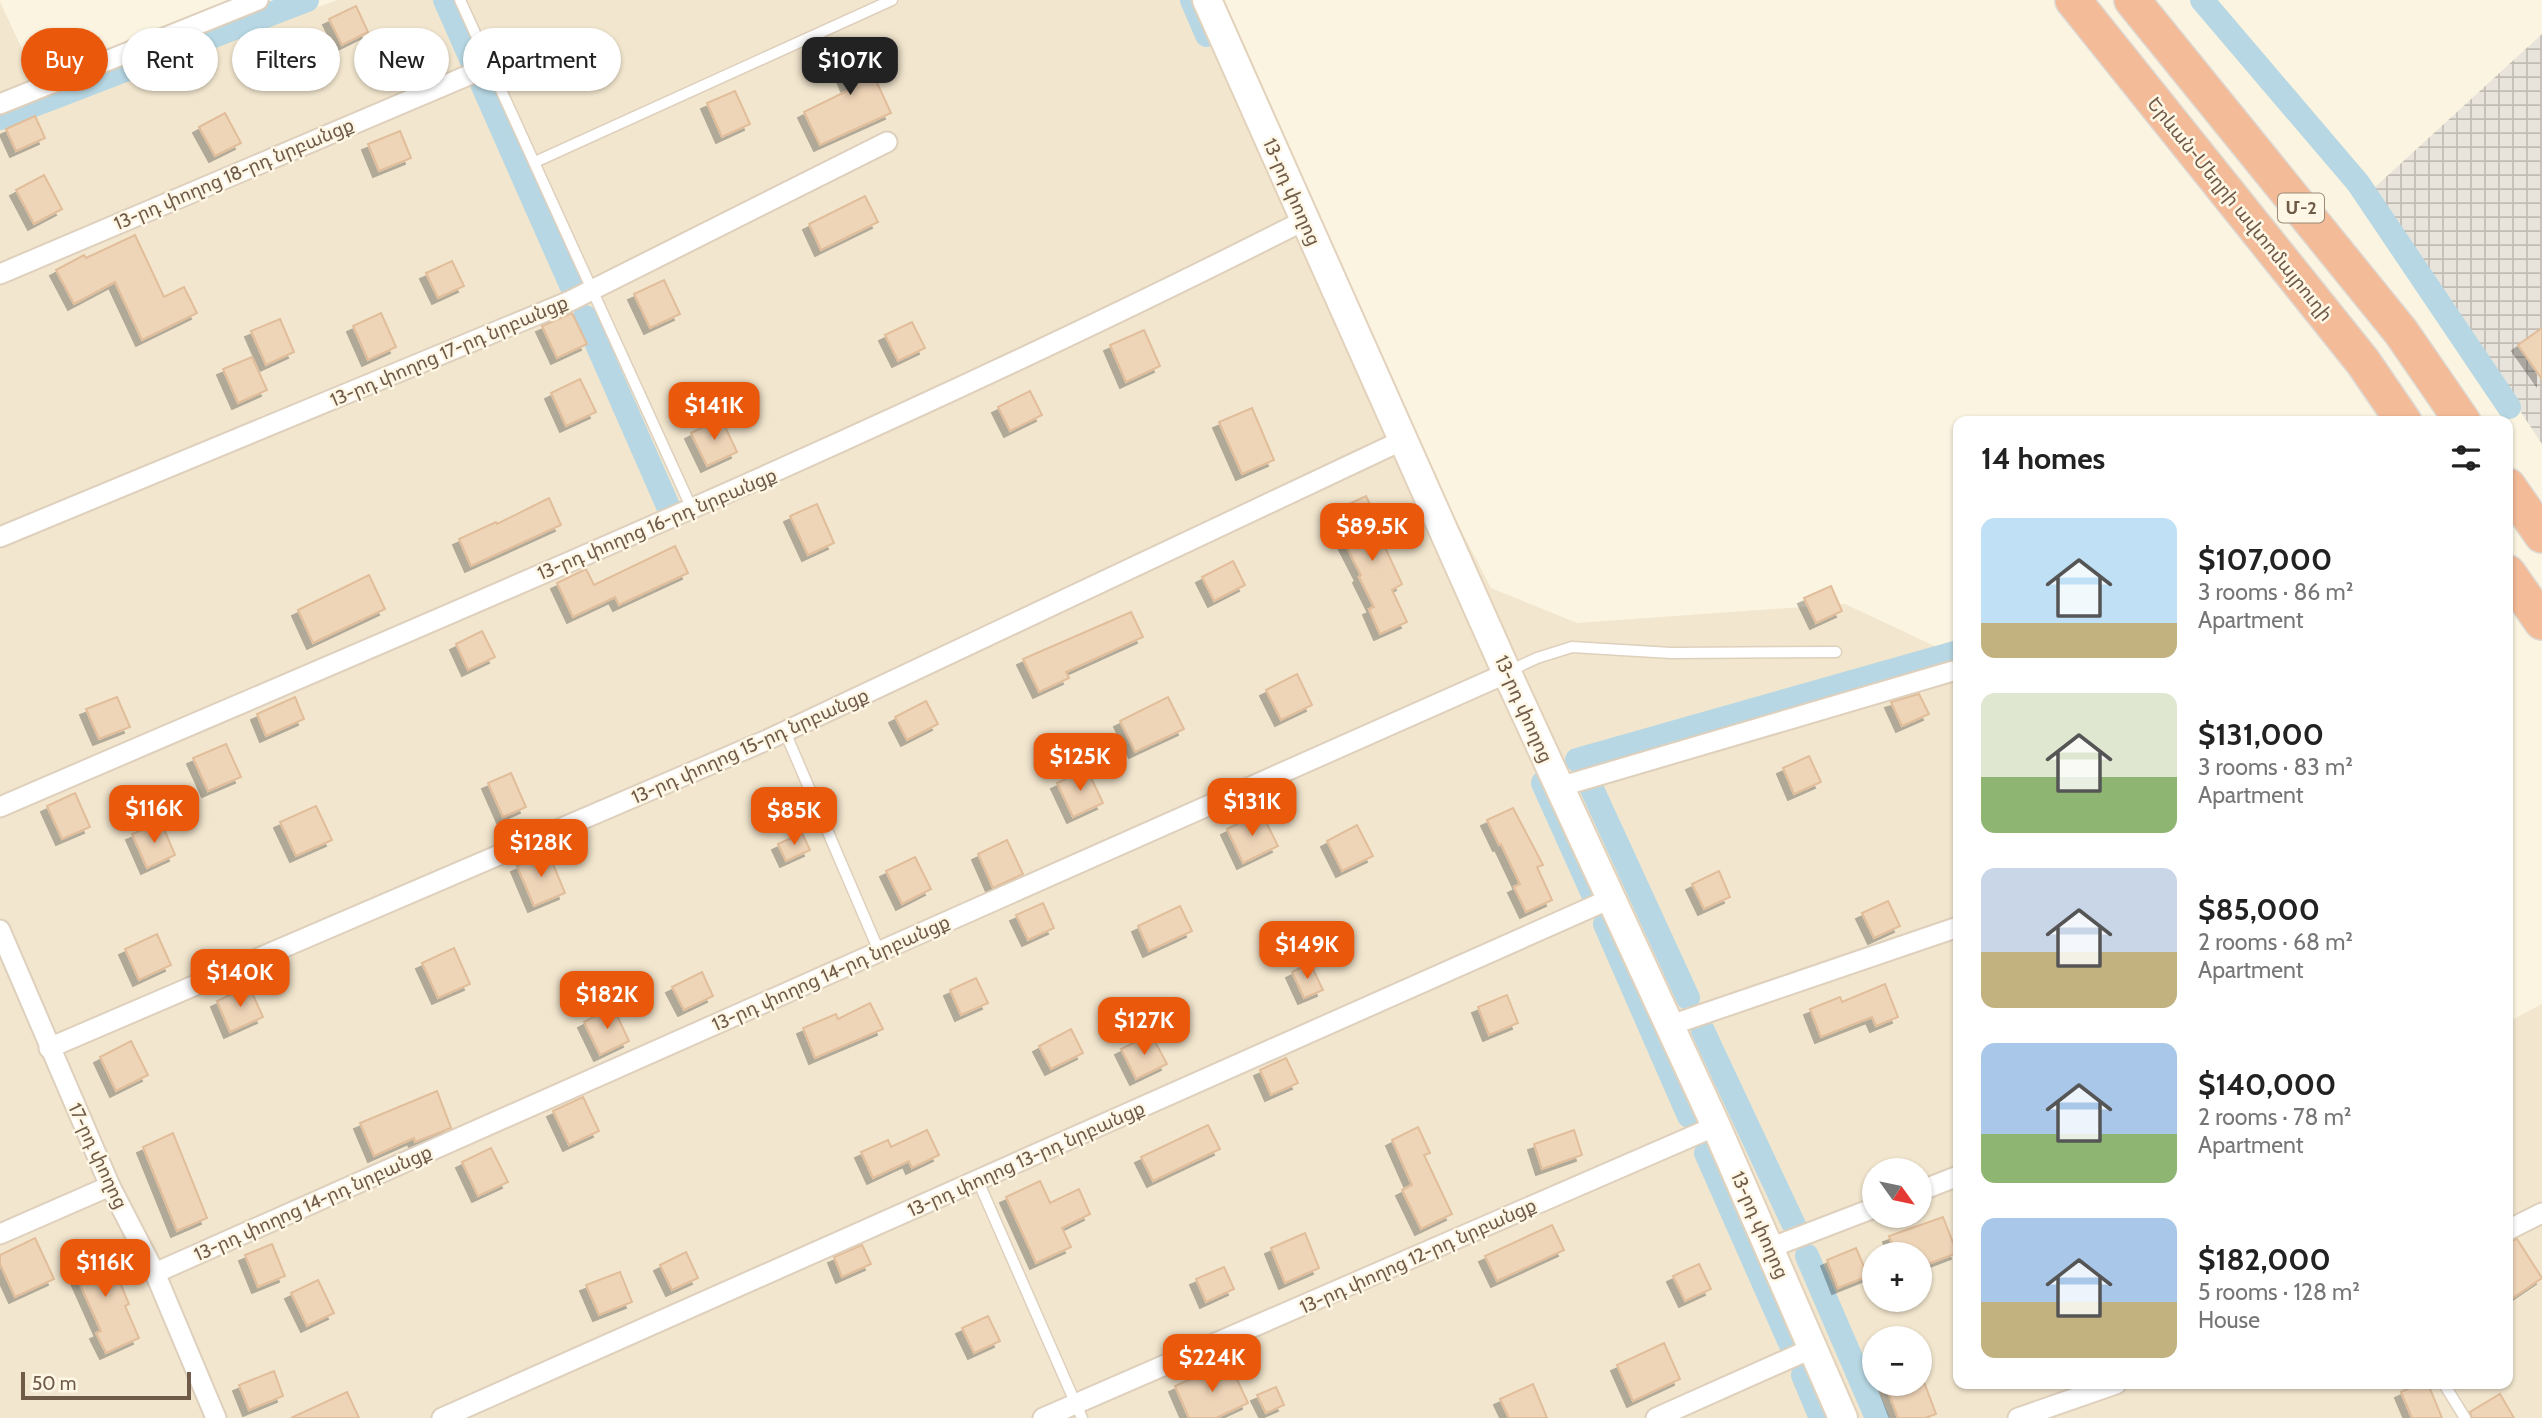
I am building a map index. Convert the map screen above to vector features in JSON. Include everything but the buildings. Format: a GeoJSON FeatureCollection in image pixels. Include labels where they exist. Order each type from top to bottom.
{"type":"FeatureCollection","features":[{"type":"Feature","properties":{"kind":"highway","name":"Երևան-Մեղրի ավտոմայրուղի"},"geometry":{"type":"LineString","coordinates":[[2073,0],[2363,362],[2400,416]]}},
{"type":"Feature","properties":{"kind":"highway","name":"Մ-2"},"geometry":{"type":"LineString","coordinates":[[2132,0],[2401,332],[2459,416]]}},
{"type":"Feature","properties":{"kind":"highway"},"geometry":{"type":"LineString","coordinates":[[2513,493],[2542,535]]}},
{"type":"Feature","properties":{"kind":"highway"},"geometry":{"type":"LineString","coordinates":[[2513,580],[2542,622]]}},
{"type":"Feature","properties":{"kind":"street"},"geometry":{"type":"LineString","coordinates":[[0,104],[258,0]]}},
{"type":"Feature","properties":{"kind":"street","name":"13-րդ փողոց"},"geometry":{"type":"LineString","coordinates":[[1207,0],[1507,673],[1716,1126],[1843,1418]]}},
{"type":"Feature","properties":{"kind":"street","name":"13-րդ փողոց 18-րդ նրբանցք"},"geometry":{"type":"LineString","coordinates":[[0,274],[463,78]]}},
{"type":"Feature","properties":{"kind":"street","name":"13-րդ փողոց 17-րդ նրբանցք"},"geometry":{"type":"LineString","coordinates":[[0,537],[570,301],[887,142]]}},
{"type":"Feature","properties":{"kind":"street","name":"13-րդ փողոց 16-րդ նրբանցք"},"geometry":{"type":"LineString","coordinates":[[0,807],[788,467],[1154,297],[1305,220]]}},
{"type":"Feature","properties":{"kind":"street","name":"13-րդ փողոց 15-րդ նրբանցք"},"geometry":{"type":"LineString","coordinates":[[49,1048],[785,732],[1403,440]]}},
{"type":"Feature","properties":{"kind":"street"},"geometry":{"type":"LineString","coordinates":[[1559,787],[1953,671]]}},
{"type":"Feature","properties":{"kind":"street","name":"13-րդ փողոց 14-րդ նրբանցք"},"geometry":{"type":"LineString","coordinates":[[155,1273],[1507,673]]}},
{"type":"Feature","properties":{"kind":"street","name":"13-րդ փողոց 13-րդ նրբանցք"},"geometry":{"type":"LineString","coordinates":[[442,1418],[1610,899]]}},
{"type":"Feature","properties":{"kind":"street"},"geometry":{"type":"LineString","coordinates":[[1668,1026],[1953,929]]}},
{"type":"Feature","properties":{"kind":"street","name":"17-րդ փողոց"},"geometry":{"type":"LineString","coordinates":[[0,930],[110,1186],[155,1273],[216,1418]]}},
{"type":"Feature","properties":{"kind":"street","name":"13-րդ փողոց 12-րդ նրբանցք"},"geometry":{"type":"LineString","coordinates":[[1043,1418],[1079,1411],[1716,1126]]}},
{"type":"Feature","properties":{"kind":"street"},"geometry":{"type":"LineString","coordinates":[[1932,1186],[1953,1178]]}},
{"type":"Feature","properties":{"kind":"street"},"geometry":{"type":"LineString","coordinates":[[0,1234],[110,1186]]}},
{"type":"Feature","properties":{"kind":"street"},"geometry":{"type":"LineString","coordinates":[[1770,1248],[1862,1213]]}},
{"type":"Feature","properties":{"kind":"street"},"geometry":{"type":"LineString","coordinates":[[2513,1228],[2542,1213]]}},
{"type":"Feature","properties":{"kind":"street"},"geometry":{"type":"LineString","coordinates":[[1656,1418],[1813,1348]]}},
{"type":"Feature","properties":{"kind":"street"},"geometry":{"type":"LineString","coordinates":[[2018,1418],[2102,1389]]}},
{"type":"Feature","properties":{"kind":"lane"},"geometry":{"type":"LineString","coordinates":[[460,0],[692,509]]}},
{"type":"Feature","properties":{"kind":"lane"},"geometry":{"type":"LineString","coordinates":[[535,162],[892,0]]}},
{"type":"Feature","properties":{"kind":"lane"},"geometry":{"type":"LineString","coordinates":[[1507,673],[1537,658],[1572,647],[1671,653],[1836,652]]}},
{"type":"Feature","properties":{"kind":"lane"},"geometry":{"type":"LineString","coordinates":[[785,732],[879,951]]}},
{"type":"Feature","properties":{"kind":"lane"},"geometry":{"type":"LineString","coordinates":[[978,1181],[1079,1411]]}},
{"type":"Feature","properties":{"kind":"lane"},"geometry":{"type":"LineString","coordinates":[[2447,1389],[2465,1418]]}},
{"type":"Feature","properties":{"kind":"shaded area"},"geometry":{"type":"Polygon","coordinates":[[[337,0],[1186,0],[1491,588],[1577,623],[1845,604],[1953,655],[1953,1389],[2513,1389],[2513,1019],[2542,1004],[2542,1418],[0,1418],[0,2],[21,47],[21,91],[42,91],[49,106],[90,91],[108,91],[108,84],[122,79],[122,91],[218,91],[218,44],[232,39],[232,91],[340,91],[340,28],[261,28],[337,0]]]}},
{"type":"Feature","properties":{"kind":"shaded area"},"geometry":{"type":"Polygon","coordinates":[[[2542,34],[2542,444],[2373,189],[2542,34]]]}},
{"type":"Feature","properties":{"kind":"waterway"},"geometry":{"type":"LineString","coordinates":[[0,118],[307,0]]}},
{"type":"Feature","properties":{"kind":"waterway"},"geometry":{"type":"LineString","coordinates":[[445,0],[571,285]]}},
{"type":"Feature","properties":{"kind":"waterway"},"geometry":{"type":"LineString","coordinates":[[1192,0],[1207,35]]}},
{"type":"Feature","properties":{"kind":"waterway"},"geometry":{"type":"LineString","coordinates":[[2202,0],[2358,183],[2509,407]]}},
{"type":"Feature","properties":{"kind":"waterway"},"geometry":{"type":"LineString","coordinates":[[585,317],[668,506]]}},
{"type":"Feature","properties":{"kind":"waterway"},"geometry":{"type":"LineString","coordinates":[[1577,760],[1953,653]]}},
{"type":"Feature","properties":{"kind":"waterway"},"geometry":{"type":"LineString","coordinates":[[1543,783],[1593,894]]}},
{"type":"Feature","properties":{"kind":"waterway"},"geometry":{"type":"LineString","coordinates":[[1592,789],[1688,998]]}},
{"type":"Feature","properties":{"kind":"waterway"},"geometry":{"type":"LineString","coordinates":[[1605,924],[1689,1116]]}},
{"type":"Feature","properties":{"kind":"waterway"},"geometry":{"type":"LineString","coordinates":[[1703,1031],[1794,1225]]}},
{"type":"Feature","properties":{"kind":"waterway"},"geometry":{"type":"LineString","coordinates":[[1706,1153],[1791,1345]]}},
{"type":"Feature","properties":{"kind":"waterway"},"geometry":{"type":"LineString","coordinates":[[1807,1256],[1877,1418]]}},
{"type":"Feature","properties":{"kind":"waterway"},"geometry":{"type":"LineString","coordinates":[[1803,1375],[1821,1418]]}}]}
